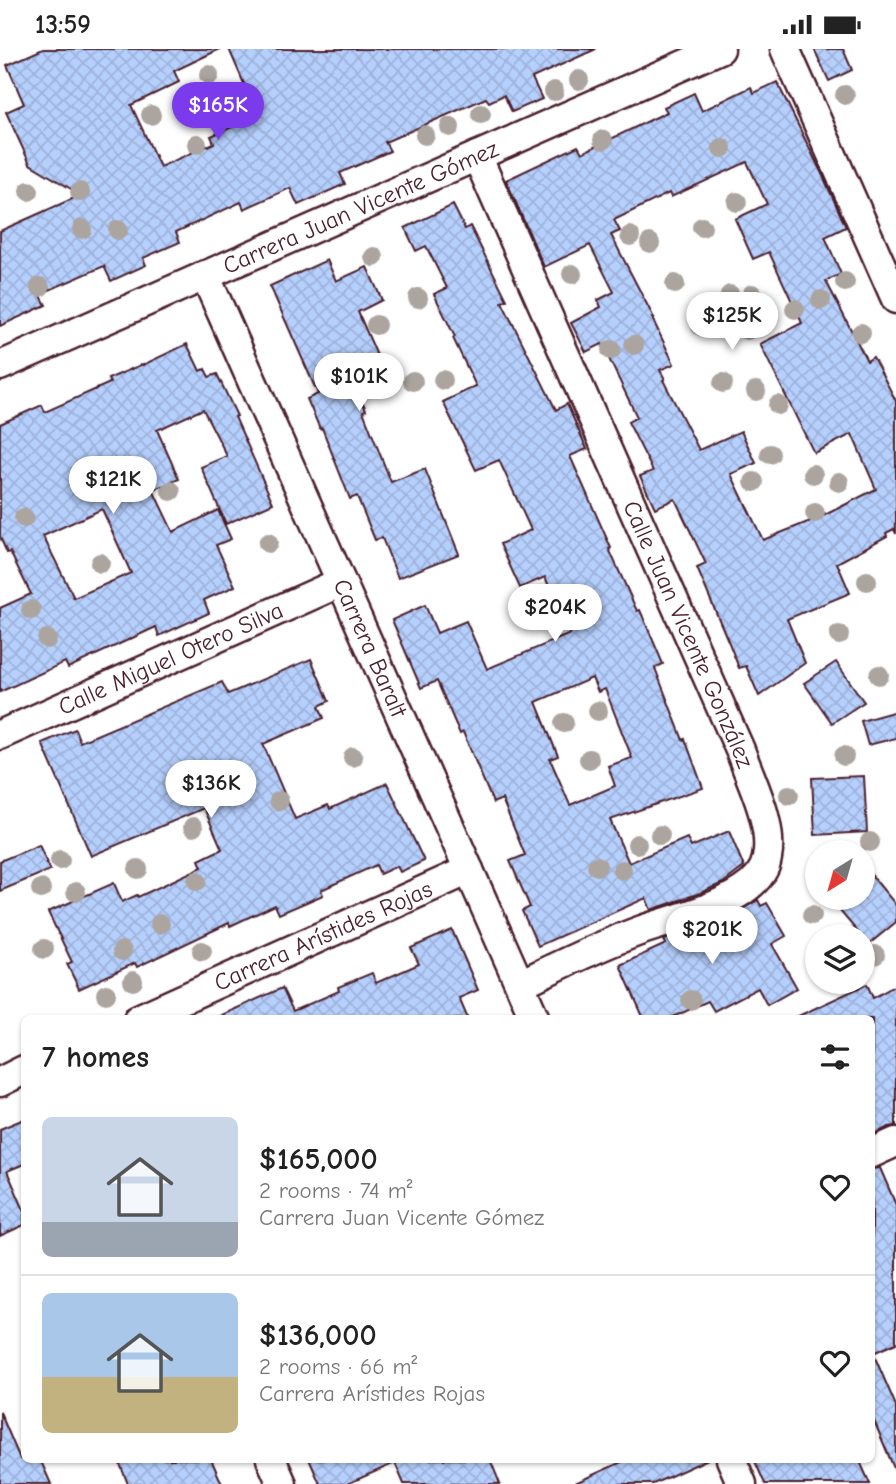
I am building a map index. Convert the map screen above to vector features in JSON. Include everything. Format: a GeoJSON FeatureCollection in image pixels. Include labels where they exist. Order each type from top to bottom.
{"type":"FeatureCollection","features":[{"type":"Feature","properties":{"kind":"street","name":"Carrera Juan Vicente Gómez"},"geometry":{"type":"LineString","coordinates":[[0,366],[720,49]]}},
{"type":"Feature","properties":{"kind":"street"},"geometry":{"type":"LineString","coordinates":[[785,49],[896,299]]}},
{"type":"Feature","properties":{"kind":"street","name":"Calle Juan Vicente González"},"geometry":{"type":"LineString","coordinates":[[477,156],[740,750],[761,806],[769,847],[763,871],[744,890],[726,900],[640,931],[520,983]]}},
{"type":"Feature","properties":{"kind":"street","name":"Carrera Baralt"},"geometry":{"type":"LineString","coordinates":[[205,275],[533,1015]]}},
{"type":"Feature","properties":{"kind":"street","name":"Calle Miguel Otero Silva"},"geometry":{"type":"LineString","coordinates":[[0,735],[341,582]]}},
{"type":"Feature","properties":{"kind":"street","name":"Carrera Arístides Rojas"},"geometry":{"type":"LineString","coordinates":[[147,1015],[469,870]]}},
{"type":"Feature","properties":{"kind":"street"},"geometry":{"type":"LineString","coordinates":[[0,1082],[21,1072]]}},
{"type":"Feature","properties":{"kind":"street"},"geometry":{"type":"LineString","coordinates":[[875,1152],[896,1142]]}},
{"type":"Feature","properties":{"kind":"street"},"geometry":{"type":"LineString","coordinates":[[273,1463],[282,1484]]}},
{"type":"Feature","properties":{"kind":"street"},"geometry":{"type":"LineString","coordinates":[[733,1463],[742,1484]]}},
{"type":"Feature","properties":{"kind":"building"},"geometry":{"type":"Polygon","coordinates":[[[43,49],[220,49],[174,71],[179,82],[131,105],[160,167],[214,143],[211,136],[258,116],[229,49],[596,49],[532,78],[542,99],[512,112],[504,95],[489,102],[486,98],[385,142],[390,151],[340,173],[345,184],[298,205],[290,188],[244,209],[241,202],[176,232],[180,242],[143,258],[146,265],[111,281],[104,266],[40,294],[46,305],[0,326],[0,231],[81,195],[30,164],[6,112],[24,104],[7,65],[43,49]]]}},
{"type":"Feature","properties":{"kind":"building"},"geometry":{"type":"Polygon","coordinates":[[[814,49],[843,49],[852,70],[829,81],[814,49]]]}},
{"type":"Feature","properties":{"kind":"building"},"geometry":{"type":"Polygon","coordinates":[[[777,82],[823,176],[846,227],[825,237],[841,274],[826,281],[867,361],[873,357],[896,401],[896,534],[894,529],[886,533],[887,536],[837,563],[850,593],[787,619],[805,663],[759,696],[746,666],[739,668],[697,568],[706,564],[675,499],[655,508],[640,476],[653,471],[628,422],[637,417],[602,344],[586,352],[571,323],[601,307],[598,300],[614,292],[590,245],[544,267],[506,180],[578,146],[582,153],[667,112],[664,107],[694,93],[702,111],[751,87],[754,93],[777,82]],[[747,162],[671,197],[669,193],[614,220],[620,231],[611,235],[654,318],[674,364],[660,370],[699,450],[741,431],[756,463],[731,474],[763,540],[823,516],[876,489],[852,434],[814,453],[760,344],[802,323],[769,252],[753,259],[735,219],[767,204],[747,162]]]}},
{"type":"Feature","properties":{"kind":"building"},"geometry":{"type":"Polygon","coordinates":[[[453,205],[465,229],[470,226],[507,300],[502,302],[556,410],[567,404],[587,449],[570,456],[611,548],[609,549],[637,611],[640,610],[663,664],[655,668],[703,788],[610,820],[629,863],[687,838],[691,847],[729,831],[744,867],[723,883],[700,893],[651,910],[646,898],[538,946],[522,911],[530,907],[510,861],[525,855],[502,799],[493,803],[463,732],[460,734],[437,681],[421,688],[392,620],[425,605],[437,633],[466,621],[487,669],[570,634],[545,577],[520,588],[500,544],[531,530],[499,460],[476,470],[443,402],[476,386],[434,294],[447,288],[426,246],[416,251],[405,228],[453,205]],[[592,678],[536,702],[558,756],[550,759],[570,805],[615,786],[608,766],[632,758],[605,689],[598,692],[592,678]]]}},
{"type":"Feature","properties":{"kind":"building"},"geometry":{"type":"Polygon","coordinates":[[[327,260],[336,281],[367,267],[382,300],[358,312],[382,367],[353,379],[391,482],[425,469],[459,554],[398,578],[382,538],[375,540],[357,496],[350,499],[322,428],[320,429],[307,399],[318,394],[270,286],[327,260]]]}},
{"type":"Feature","properties":{"kind":"building"},"geometry":{"type":"Polygon","coordinates":[[[187,344],[200,371],[205,369],[209,377],[217,374],[273,503],[226,524],[201,467],[227,456],[203,409],[157,430],[179,479],[153,490],[173,532],[218,510],[231,539],[216,545],[235,586],[204,600],[209,613],[159,636],[156,627],[68,668],[65,662],[0,692],[0,608],[31,594],[0,537],[0,424],[42,405],[45,412],[110,383],[108,379],[187,344]],[[102,509],[43,536],[74,598],[131,573],[102,509]]]}},
{"type":"Feature","properties":{"kind":"building"},"geometry":{"type":"Polygon","coordinates":[[[311,659],[329,701],[319,706],[324,718],[263,744],[295,819],[328,805],[330,809],[387,783],[424,861],[400,872],[397,866],[380,874],[376,865],[321,890],[323,895],[279,914],[275,905],[230,926],[229,923],[137,967],[135,963],[79,989],[67,964],[72,962],[48,912],[114,883],[122,902],[137,895],[138,897],[202,867],[199,860],[222,849],[204,808],[91,856],[42,743],[75,729],[80,742],[222,682],[228,694],[311,659]]]}},
{"type":"Feature","properties":{"kind":"building"},"geometry":{"type":"Polygon","coordinates":[[[836,662],[864,702],[832,723],[804,683],[836,662]]]}},
{"type":"Feature","properties":{"kind":"building"},"geometry":{"type":"Polygon","coordinates":[[[896,711],[896,738],[868,745],[861,721],[896,711]]]}},
{"type":"Feature","properties":{"kind":"building"},"geometry":{"type":"Polygon","coordinates":[[[864,776],[867,832],[815,835],[812,778],[864,776]]]}},
{"type":"Feature","properties":{"kind":"building"},"geometry":{"type":"Polygon","coordinates":[[[39,845],[50,870],[0,891],[0,861],[39,845]]]}},
{"type":"Feature","properties":{"kind":"building"},"geometry":{"type":"Polygon","coordinates":[[[875,880],[896,905],[896,922],[875,939],[875,924],[851,924],[839,910],[875,910],[875,880]]]}},
{"type":"Feature","properties":{"kind":"building"},"geometry":{"type":"Polygon","coordinates":[[[758,900],[761,906],[767,903],[786,936],[772,944],[797,988],[767,1005],[758,988],[714,1011],[708,1001],[678,1015],[642,1015],[620,965],[666,944],[664,940],[725,919],[758,900]]]}},
{"type":"Feature","properties":{"kind":"building"},"geometry":{"type":"Polygon","coordinates":[[[452,930],[478,990],[459,998],[466,1015],[222,1015],[282,988],[293,1011],[339,991],[338,987],[372,973],[376,983],[419,964],[411,948],[452,930]]]}},
{"type":"Feature","properties":{"kind":"building"},"geometry":{"type":"Polygon","coordinates":[[[896,985],[896,1126],[875,1134],[875,1015],[801,1015],[846,994],[871,994],[873,998],[896,985]]]}},
{"type":"Feature","properties":{"kind":"building"},"geometry":{"type":"Polygon","coordinates":[[[21,1120],[21,1165],[7,1171],[21,1203],[21,1226],[0,1236],[0,1129],[21,1120]]]}},
{"type":"Feature","properties":{"kind":"building"},"geometry":{"type":"Polygon","coordinates":[[[880,1168],[896,1205],[896,1343],[875,1352],[875,1169],[880,1168]]]}},
{"type":"Feature","properties":{"kind":"building"},"geometry":{"type":"Polygon","coordinates":[[[875,1358],[896,1406],[896,1473],[875,1423],[875,1358]]]}},
{"type":"Feature","properties":{"kind":"building"},"geometry":{"type":"Polygon","coordinates":[[[0,1412],[21,1463],[42,1463],[51,1484],[0,1484],[0,1412]]]}},
{"type":"Feature","properties":{"kind":"building"},"geometry":{"type":"Polygon","coordinates":[[[120,1463],[213,1463],[222,1484],[128,1484],[120,1463]]]}},
{"type":"Feature","properties":{"kind":"building"},"geometry":{"type":"Polygon","coordinates":[[[311,1463],[395,1463],[347,1484],[320,1484],[311,1463]]]}},
{"type":"Feature","properties":{"kind":"building"},"geometry":{"type":"Polygon","coordinates":[[[395,1463],[492,1463],[500,1484],[404,1484],[395,1463]]]}},
{"type":"Feature","properties":{"kind":"building"},"geometry":{"type":"Polygon","coordinates":[[[619,1463],[699,1463],[653,1484],[573,1484],[619,1463]]]}},
{"type":"Feature","properties":{"kind":"building"},"geometry":{"type":"Polygon","coordinates":[[[756,1463],[861,1463],[870,1484],[765,1484],[756,1463]]]}}]}
